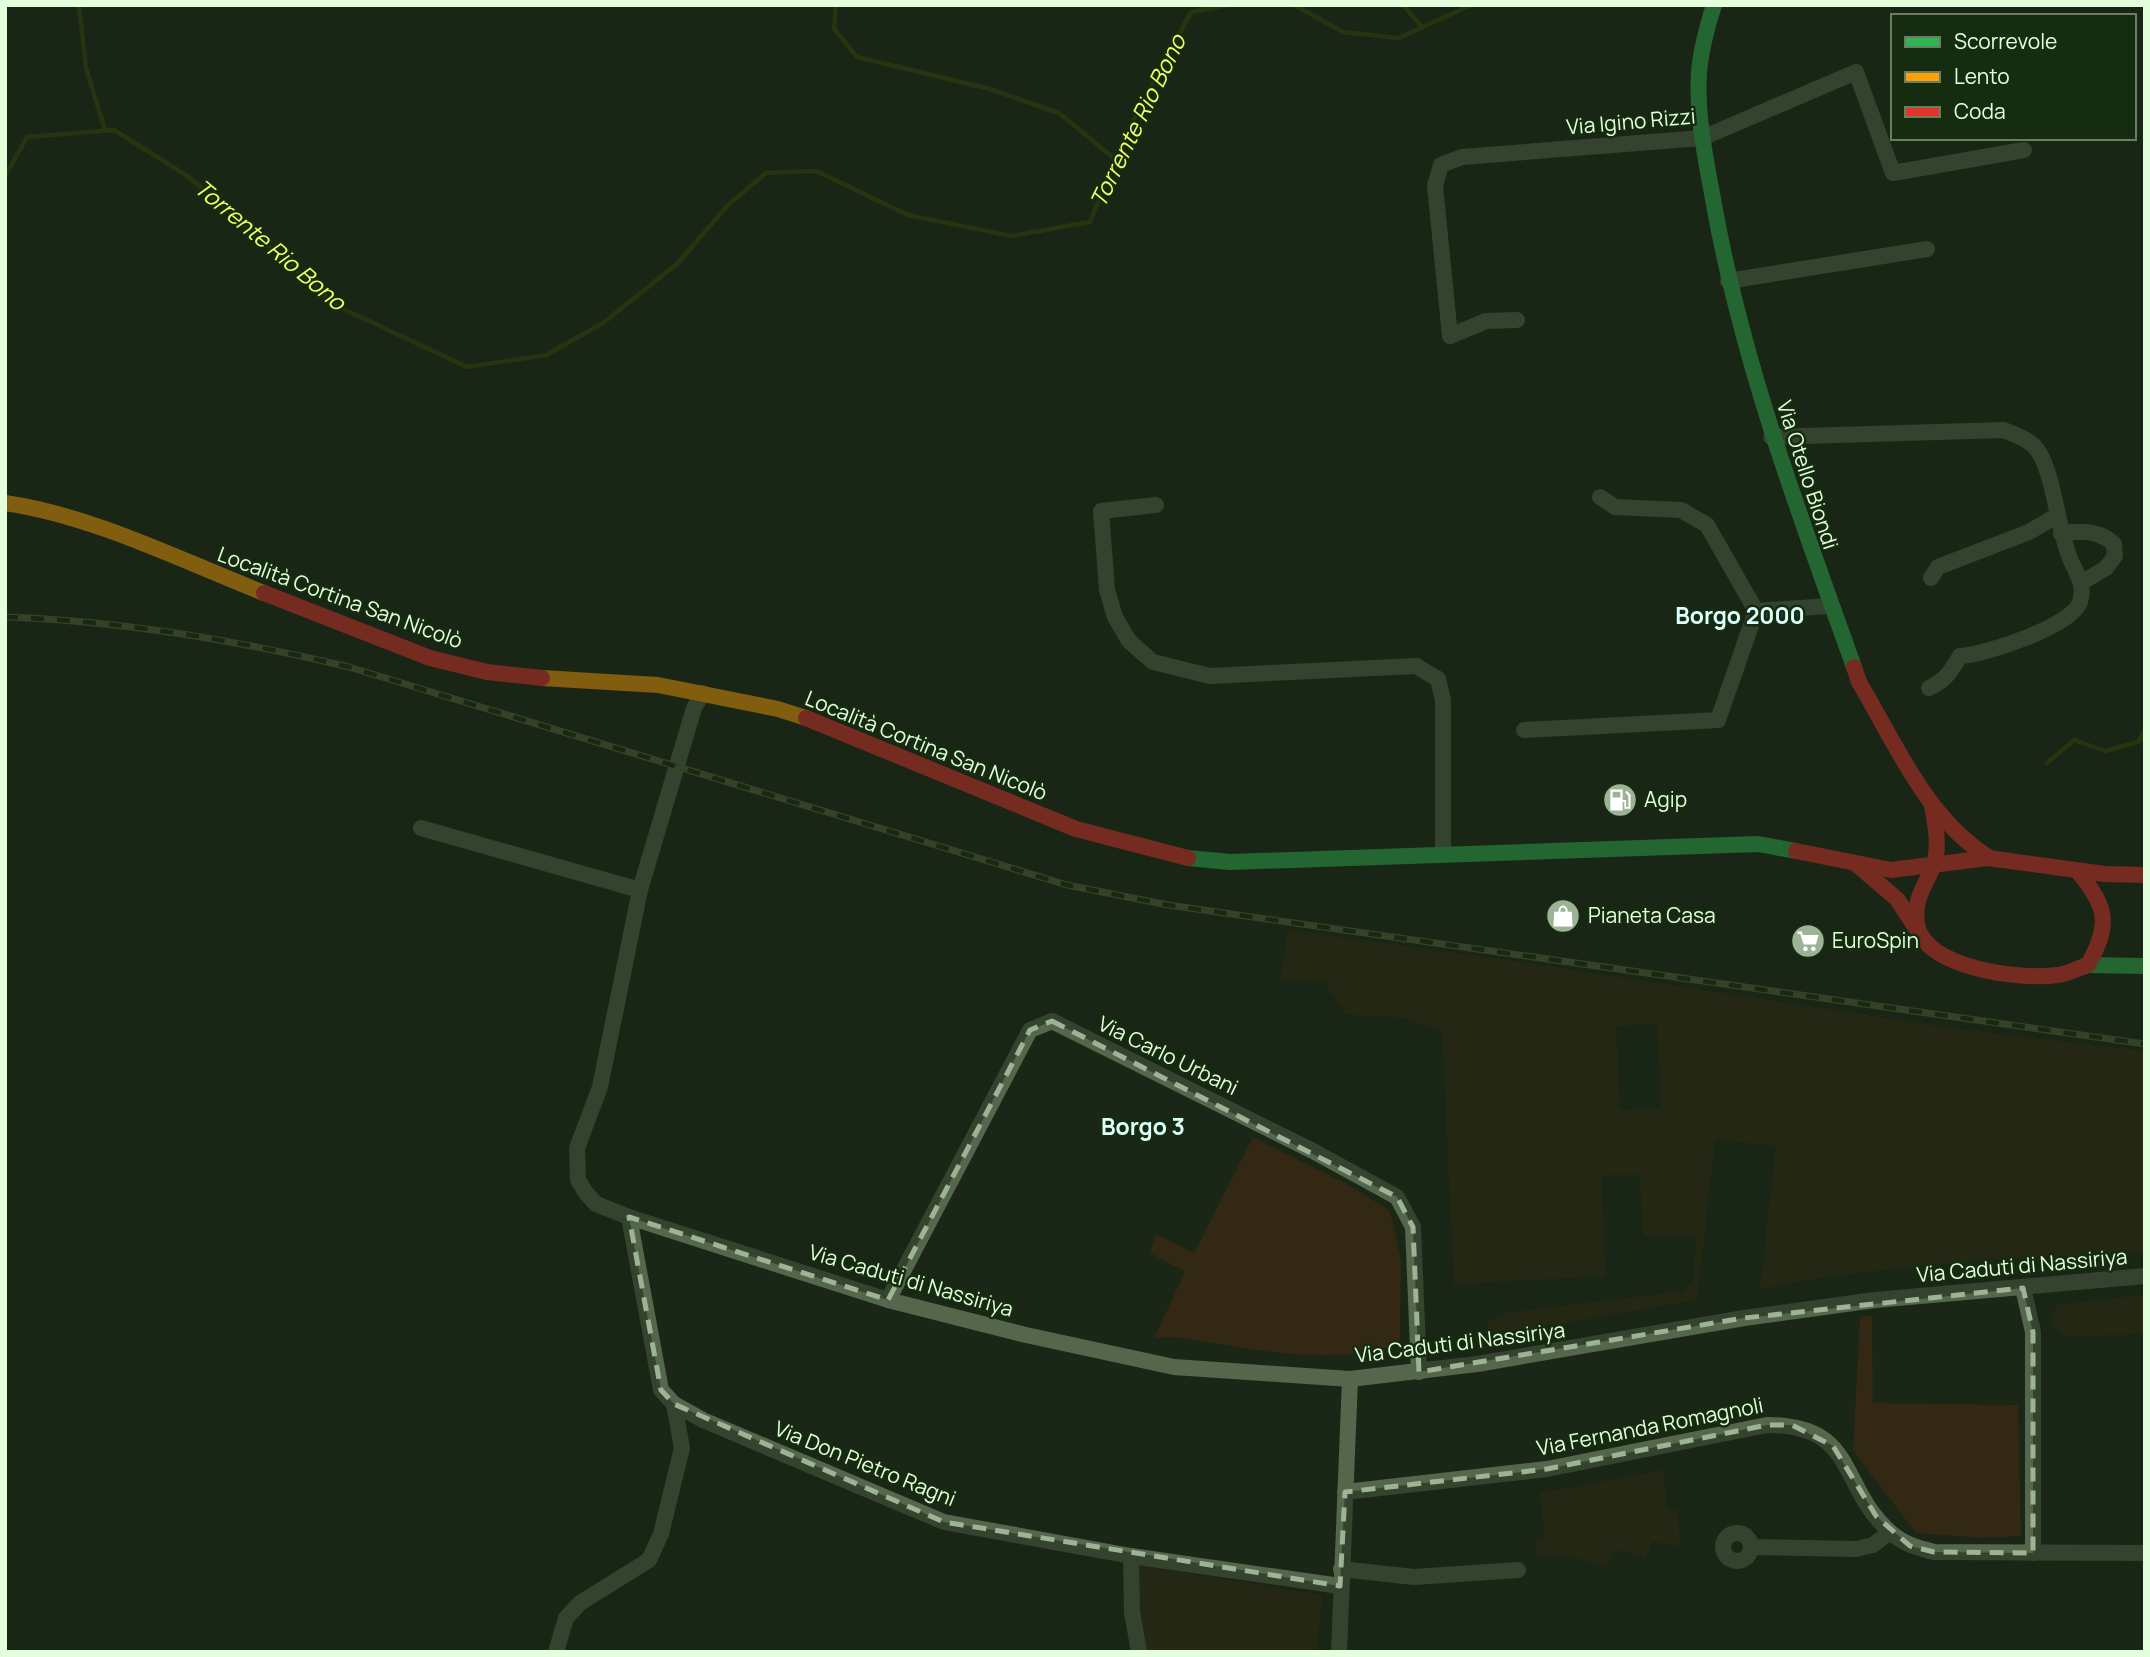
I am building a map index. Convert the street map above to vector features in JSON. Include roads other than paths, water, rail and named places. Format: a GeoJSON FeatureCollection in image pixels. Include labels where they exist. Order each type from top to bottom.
{"type":"FeatureCollection","features":[{"type":"Feature","properties":{"kind":"main road","name":"Via Otello Biondi"},"geometry":{"type":"LineString","coordinates":[[1714,5],[1704,34],[1699,73],[1702,138],[1728,281],[1771,437],[1829,606],[1859,682],[1931,805],[1967,844],[1990,858]]}},
{"type":"Feature","properties":{"kind":"main road","name":"Località Cortina San Nicolò"},"geometry":{"type":"LineString","coordinates":[[5,503],[40,508],[84,522],[430,658],[500,673],[556,680],[658,685],[778,709],[826,725],[1076,829],[1175,857],[1230,862],[1758,844],[1856,864],[1913,870],[1934,863]]}},
{"type":"Feature","properties":{"kind":"main road","name":"Via Otello Biondi"},"geometry":{"type":"LineString","coordinates":[[1931,805],[1934,863]]}},
{"type":"Feature","properties":{"kind":"main road"},"geometry":{"type":"LineString","coordinates":[[2145,875],[2079,873],[1990,858],[1950,859],[1934,863],[1915,902],[1920,934],[1930,950],[1948,963],[2046,976],[2060,975],[2088,965],[2145,964]]}},
{"type":"Feature","properties":{"kind":"main road","name":"Località Cortina San Nicolò"},"geometry":{"type":"LineString","coordinates":[[1856,864],[1897,900],[1920,934]]}},
{"type":"Feature","properties":{"kind":"main road"},"geometry":{"type":"LineString","coordinates":[[2079,873],[2099,895],[2105,910],[2104,929],[2088,965]]}},
{"type":"Feature","properties":{"kind":"main road"},"geometry":{"type":"LineString","coordinates":[[2105,910],[2119,893],[2145,875]]}},
{"type":"Feature","properties":{"kind":"main road"},"geometry":{"type":"LineString","coordinates":[[2104,929],[2124,953],[2145,964]]}},
{"type":"Feature","properties":{"kind":"street","name":"Via Igino Rizzi"},"geometry":{"type":"LineString","coordinates":[[1517,320],[1486,321],[1450,336],[1435,186],[1441,164],[1462,157],[1702,138],[1856,72],[1893,173],[2024,150]]}},
{"type":"Feature","properties":{"kind":"street"},"geometry":{"type":"LineString","coordinates":[[1728,281],[1927,249]]}},
{"type":"Feature","properties":{"kind":"street"},"geometry":{"type":"LineString","coordinates":[[1771,437],[2004,430],[2035,446],[2045,464],[2061,534],[2081,583],[2081,599],[2076,611],[2058,624],[1978,656],[1960,656],[1952,671],[1939,684],[1929,688]]}},
{"type":"Feature","properties":{"kind":"street"},"geometry":{"type":"LineString","coordinates":[[1524,730],[1718,720],[1756,611],[1707,524],[1681,510],[1615,507],[1600,497]]}},
{"type":"Feature","properties":{"kind":"street"},"geometry":{"type":"LineString","coordinates":[[1156,505],[1101,511],[1107,590],[1115,617],[1129,641],[1153,662],[1210,676],[1416,666],[1438,679],[1443,700],[1443,855]]}},
{"type":"Feature","properties":{"kind":"street"},"geometry":{"type":"LineString","coordinates":[[1931,578],[1938,567],[2029,531],[2056,516]]}},
{"type":"Feature","properties":{"kind":"street"},"geometry":{"type":"LineString","coordinates":[[2061,534],[2092,532],[2106,537],[2114,544],[2115,556],[2106,568],[2081,583]]}},
{"type":"Feature","properties":{"kind":"street"},"geometry":{"type":"LineString","coordinates":[[1756,611],[1829,606]]}},
{"type":"Feature","properties":{"kind":"street","name":"Via Caduti di Nassiriya"},"geometry":{"type":"LineString","coordinates":[[703,693],[694,708],[640,890],[600,1087],[577,1148],[575,1164],[578,1180],[591,1198],[629,1217],[888,1300],[1174,1367],[1350,1379],[1419,1372],[1580,1348],[1744,1318],[1875,1300],[2145,1276]]}},
{"type":"Feature","properties":{"kind":"street"},"geometry":{"type":"LineString","coordinates":[[421,828],[640,890]]}},
{"type":"Feature","properties":{"kind":"street","name":"Via Carlo Urbani"},"geometry":{"type":"LineString","coordinates":[[888,1300],[1030,1030],[1052,1021],[1336,1163],[1397,1197],[1413,1227],[1419,1372]]}},
{"type":"Feature","properties":{"kind":"street"},"geometry":{"type":"LineString","coordinates":[[556,1652],[566,1618],[597,1591],[649,1560],[661,1534],[682,1448],[674,1404],[661,1390],[629,1217]]}},
{"type":"Feature","properties":{"kind":"street"},"geometry":{"type":"LineString","coordinates":[[2023,1288],[2033,1332],[2033,1553]]}},
{"type":"Feature","properties":{"kind":"street"},"geometry":{"type":"LineString","coordinates":[[1339,1652],[1350,1379]]}},
{"type":"Feature","properties":{"kind":"street","name":"Via Don Pietro Ragni"},"geometry":{"type":"LineString","coordinates":[[674,1404],[703,1420],[944,1522],[1131,1556],[1340,1586]]}},
{"type":"Feature","properties":{"kind":"street","name":"Via Fernanda Romagnoli"},"geometry":{"type":"LineString","coordinates":[[1345,1492],[1547,1469],[1767,1425],[1792,1425],[1813,1431],[1833,1446],[1876,1516],[1890,1532],[1910,1546],[1934,1552],[2145,1553]]}},
{"type":"Feature","properties":{"kind":"street"},"geometry":{"type":"LineString","coordinates":[[1752,1547],[1856,1549],[1873,1545],[1890,1532]]}},
{"type":"Feature","properties":{"kind":"street"},"geometry":{"type":"LineString","coordinates":[[1131,1556],[1132,1612],[1139,1652]]}},
{"type":"Feature","properties":{"kind":"street"},"geometry":{"type":"LineString","coordinates":[[1341,1569],[1414,1577],[1518,1570]]}},
{"type":"Feature","properties":{"kind":"waterway"},"geometry":{"type":"LineString","coordinates":[[79,5],[86,68],[105,130]]}},
{"type":"Feature","properties":{"kind":"waterway"},"geometry":{"type":"LineString","coordinates":[[836,5],[834,29],[857,57],[990,89],[1059,113],[1116,160]]}},
{"type":"Feature","properties":{"kind":"waterway","name":"Torrente Rio Bono"},"geometry":{"type":"LineString","coordinates":[[5,176],[27,137],[114,130],[189,177],[337,306],[467,367],[546,355],[603,323],[678,263],[727,206],[766,173],[816,171],[908,215],[1011,236],[1090,222],[1126,135],[1191,12],[1228,5]]}},
{"type":"Feature","properties":{"kind":"waterway","name":"Torrente Rio Bono"},"geometry":{"type":"LineString","coordinates":[[1294,5],[1343,32],[1399,38],[1471,5]]}},
{"type":"Feature","properties":{"kind":"waterway"},"geometry":{"type":"LineString","coordinates":[[1403,5],[1422,27]]}},
{"type":"Feature","properties":{"kind":"waterway"},"geometry":{"type":"LineString","coordinates":[[2047,763],[2074,740],[2105,751],[2138,742],[2145,731]]}},
{"type":"Feature","properties":{"kind":"railway"},"geometry":{"type":"LineString","coordinates":[[5,617],[178,633],[349,667],[1067,885],[1168,905],[2145,1044]]}},
{"type":"Feature","properties":{"kind":"place","name":"Agip"},"geometry":{"type":"Point","coordinates":[1620,800]}},
{"type":"Feature","properties":{"kind":"place","name":"Pianeta Casa"},"geometry":{"type":"Point","coordinates":[1563,916]}},
{"type":"Feature","properties":{"kind":"place","name":"EuroSpin"},"geometry":{"type":"Point","coordinates":[1808,941]}},
{"type":"Feature","properties":{"kind":"district","name":"Borgo 2000"},"geometry":{"type":"Point","coordinates":[1740,616]}},
{"type":"Feature","properties":{"kind":"district","name":"Borgo 3"},"geometry":{"type":"Point","coordinates":[1143,1127]}}]}
